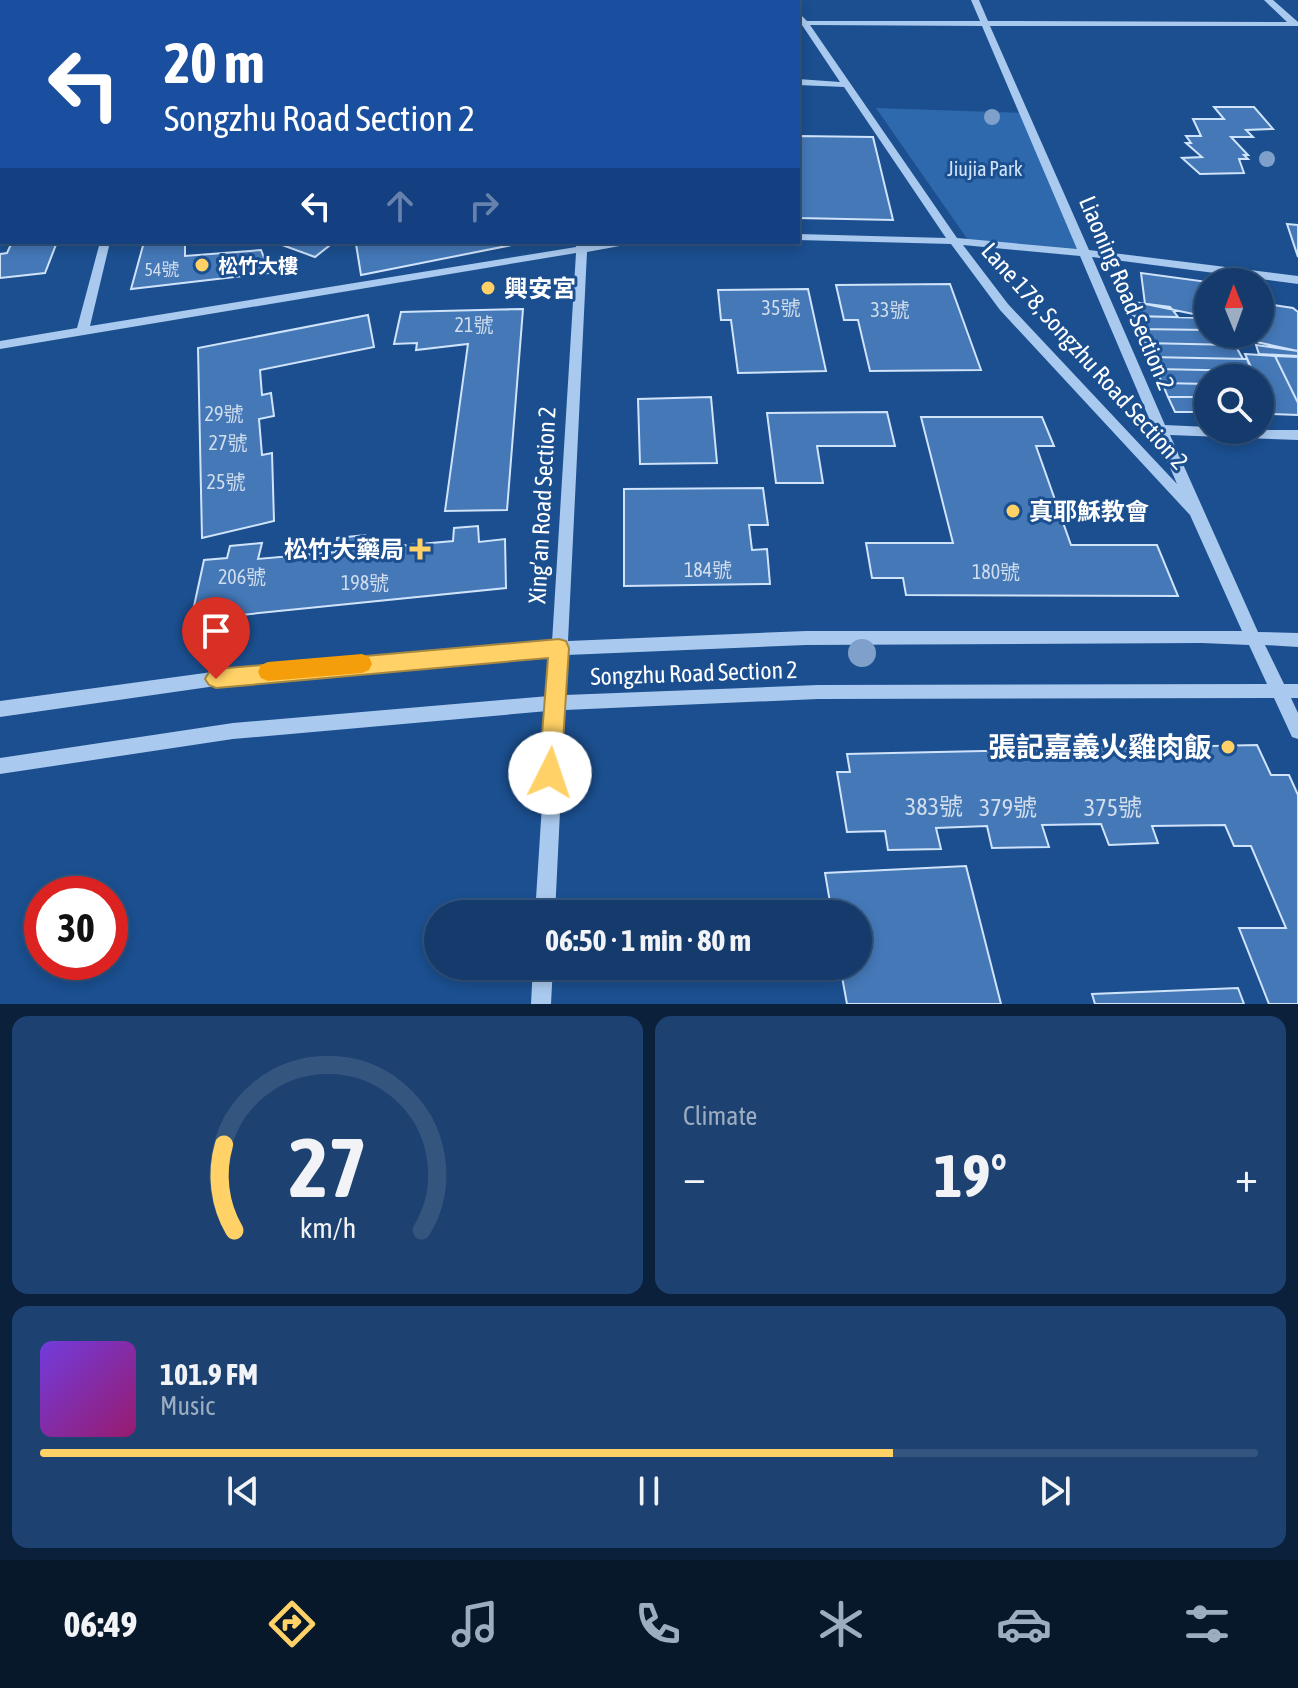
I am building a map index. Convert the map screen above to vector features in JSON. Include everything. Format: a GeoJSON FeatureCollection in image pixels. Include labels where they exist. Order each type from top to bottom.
{"type":"FeatureCollection","features":[{"type":"Feature","properties":{"kind":"street","name":"Liaoning Road Section 2"},"geometry":{"type":"LineString","coordinates":[[975,0],[1200,518],[1298,731]]}},
{"type":"Feature","properties":{"kind":"street"},"geometry":{"type":"LineString","coordinates":[[1268,0],[1296,24]]}},
{"type":"Feature","properties":{"kind":"street"},"geometry":{"type":"LineString","coordinates":[[800,20],[985,24],[1296,24]]}},
{"type":"Feature","properties":{"kind":"street","name":"Lane 178, Songzhu Road Section 2"},"geometry":{"type":"LineString","coordinates":[[800,20],[954,241],[1004,307],[1200,518]]}},
{"type":"Feature","properties":{"kind":"street"},"geometry":{"type":"LineString","coordinates":[[800,82],[847,85]]}},
{"type":"Feature","properties":{"kind":"street"},"geometry":{"type":"LineString","coordinates":[[800,237],[954,241],[1085,253],[1298,280]]}},
{"type":"Feature","properties":{"kind":"street"},"geometry":{"type":"LineString","coordinates":[[83,329],[104,244]]}},
{"type":"Feature","properties":{"kind":"street"},"geometry":{"type":"LineString","coordinates":[[0,345],[604,244]]}},
{"type":"Feature","properties":{"kind":"street","name":"Xing’an Road Section 2"},"geometry":{"type":"LineString","coordinates":[[546,900],[582,246]]}},
{"type":"Feature","properties":{"kind":"street"},"geometry":{"type":"LineString","coordinates":[[1162,430],[1298,435]]}},
{"type":"Feature","properties":{"kind":"street","name":"Songzhu Road Section 2"},"geometry":{"type":"LineString","coordinates":[[0,709],[271,671],[559,648],[806,638],[1254,637],[1298,640]]}},
{"type":"Feature","properties":{"kind":"street","name":"Songzhu Road Section 2"},"geometry":{"type":"LineString","coordinates":[[0,766],[233,731],[555,703],[818,692],[1298,691]]}},
{"type":"Feature","properties":{"kind":"street"},"geometry":{"type":"LineString","coordinates":[[541,1004],[542,980]]}},
{"type":"Feature","properties":{"kind":"green space","name":"Jiujia Park"},"geometry":{"type":"Polygon","coordinates":[[[876,108],[1023,113],[1079,250],[968,240],[876,108]]]}},
{"type":"Feature","properties":{"kind":"building"},"geometry":{"type":"Polygon","coordinates":[[[1214,107],[1254,107],[1273,129],[1246,130],[1253,137],[1231,137],[1248,155],[1244,155],[1248,159],[1239,159],[1244,173],[1200,174],[1182,158],[1202,157],[1186,143],[1191,143],[1186,136],[1201,136],[1193,119],[1224,119],[1214,107]]]}},
{"type":"Feature","properties":{"kind":"building"},"geometry":{"type":"Polygon","coordinates":[[[800,136],[873,137],[893,220],[800,218],[800,136]]]}},
{"type":"Feature","properties":{"kind":"building"},"geometry":{"type":"Polygon","coordinates":[[[1287,224],[1298,225],[1298,257],[1287,224]]]}},
{"type":"Feature","properties":{"kind":"building"},"geometry":{"type":"Polygon","coordinates":[[[11,244],[56,244],[45,273],[0,278],[0,254],[7,253],[11,244]]]}},
{"type":"Feature","properties":{"kind":"building","name":"松竹大樓"},"geometry":{"type":"Polygon","coordinates":[[[143,244],[185,244],[185,256],[261,250],[270,273],[131,289],[143,244]]]}},
{"type":"Feature","properties":{"kind":"building"},"geometry":{"type":"Polygon","coordinates":[[[279,244],[331,244],[315,257],[279,244]]]}},
{"type":"Feature","properties":{"kind":"building"},"geometry":{"type":"Polygon","coordinates":[[[356,244],[517,244],[361,275],[356,244]]]}},
{"type":"Feature","properties":{"kind":"building"},"geometry":{"type":"Polygon","coordinates":[[[1141,273],[1194,280],[1194,314],[1145,304],[1141,273]]]}},
{"type":"Feature","properties":{"kind":"building"},"geometry":{"type":"Polygon","coordinates":[[[950,284],[981,370],[870,371],[858,320],[844,320],[836,285],[950,284]]]}},
{"type":"Feature","properties":{"kind":"building"},"geometry":{"type":"Polygon","coordinates":[[[808,289],[826,371],[738,373],[731,320],[721,320],[718,290],[808,289]]]}},
{"type":"Feature","properties":{"kind":"building"},"geometry":{"type":"Polygon","coordinates":[[[1125,301],[1170,307],[1178,317],[1132,316],[1125,301]]]}},
{"type":"Feature","properties":{"kind":"building"},"geometry":{"type":"Polygon","coordinates":[[[1274,305],[1293,308],[1298,312],[1298,351],[1274,346],[1274,305]]]}},
{"type":"Feature","properties":{"kind":"building"},"geometry":{"type":"Polygon","coordinates":[[[523,309],[507,510],[445,511],[468,344],[416,350],[417,343],[394,344],[401,312],[523,309]]]}},
{"type":"Feature","properties":{"kind":"building"},"geometry":{"type":"Polygon","coordinates":[[[368,315],[374,347],[260,370],[262,395],[271,393],[274,416],[259,419],[262,455],[272,453],[274,521],[202,538],[198,348],[368,315]]]}},
{"type":"Feature","properties":{"kind":"building"},"geometry":{"type":"Polygon","coordinates":[[[1132,316],[1194,318],[1194,330],[1138,329],[1132,316]]]}},
{"type":"Feature","properties":{"kind":"building"},"geometry":{"type":"Polygon","coordinates":[[[1138,329],[1194,330],[1194,344],[1144,343],[1138,329]]]}},
{"type":"Feature","properties":{"kind":"building"},"geometry":{"type":"Polygon","coordinates":[[[1144,343],[1237,348],[1243,359],[1150,357],[1144,343]]]}},
{"type":"Feature","properties":{"kind":"building"},"geometry":{"type":"Polygon","coordinates":[[[1257,348],[1298,351],[1298,356],[1259,354],[1257,348]]]}},
{"type":"Feature","properties":{"kind":"building"},"geometry":{"type":"Polygon","coordinates":[[[1245,354],[1275,356],[1298,403],[1298,415],[1274,414],[1274,364],[1250,364],[1245,354]]]}},
{"type":"Feature","properties":{"kind":"building"},"geometry":{"type":"Polygon","coordinates":[[[1275,356],[1298,357],[1298,403],[1275,356]]]}},
{"type":"Feature","properties":{"kind":"building"},"geometry":{"type":"Polygon","coordinates":[[[1150,357],[1247,359],[1249,364],[1194,364],[1194,370],[1156,369],[1150,357]]]}},
{"type":"Feature","properties":{"kind":"building"},"geometry":{"type":"Polygon","coordinates":[[[1156,369],[1194,370],[1194,384],[1162,383],[1156,369]]]}},
{"type":"Feature","properties":{"kind":"building"},"geometry":{"type":"Polygon","coordinates":[[[1162,383],[1194,384],[1194,397],[1168,397],[1162,383]]]}},
{"type":"Feature","properties":{"kind":"building"},"geometry":{"type":"Polygon","coordinates":[[[711,397],[717,463],[640,464],[638,399],[711,397]]]}},
{"type":"Feature","properties":{"kind":"building"},"geometry":{"type":"Polygon","coordinates":[[[1168,397],[1194,397],[1194,412],[1175,412],[1168,397]]]}},
{"type":"Feature","properties":{"kind":"building"},"geometry":{"type":"Polygon","coordinates":[[[887,412],[895,446],[817,446],[823,483],[776,483],[767,413],[887,412]]]}},
{"type":"Feature","properties":{"kind":"building"},"geometry":{"type":"Polygon","coordinates":[[[921,417],[1042,417],[1054,446],[1036,446],[1071,545],[1157,545],[1178,596],[906,595],[903,578],[872,578],[866,543],[953,543],[921,417]]]}},
{"type":"Feature","properties":{"kind":"building"},"geometry":{"type":"Polygon","coordinates":[[[763,488],[768,525],[749,525],[752,550],[767,549],[770,584],[624,586],[624,489],[763,488]]]}},
{"type":"Feature","properties":{"kind":"building"},"geometry":{"type":"Polygon","coordinates":[[[478,526],[479,542],[505,539],[506,588],[191,620],[204,560],[227,558],[230,546],[262,543],[258,559],[336,552],[337,538],[365,535],[364,549],[453,541],[454,528],[478,526]]]}},
{"type":"Feature","properties":{"kind":"building"},"geometry":{"type":"Polygon","coordinates":[[[1257,745],[1271,775],[1289,775],[1298,795],[1298,1004],[1269,1004],[1239,928],[1286,928],[1251,846],[1234,846],[1225,825],[1152,826],[1158,843],[1109,845],[1101,824],[1042,825],[1049,847],[992,848],[987,826],[936,828],[941,849],[888,850],[885,831],[847,832],[837,772],[850,772],[847,754],[1257,745]]]}},
{"type":"Feature","properties":{"kind":"building"},"geometry":{"type":"Polygon","coordinates":[[[966,866],[1001,1004],[847,1004],[843,980],[872,980],[872,900],[830,900],[825,873],[966,866]]]}},
{"type":"Feature","properties":{"kind":"building"},"geometry":{"type":"Polygon","coordinates":[[[1238,988],[1244,1004],[1095,1004],[1092,994],[1238,988]]]}},
{"type":"Feature","properties":{"kind":"slow traffic"},"geometry":{"type":"LineString","coordinates":[[268,672],[362,664]]}},
{"type":"Feature","properties":{"kind":"place","name":"松竹大樓"},"geometry":{"type":"Point","coordinates":[202,265]}},
{"type":"Feature","properties":{"kind":"place","name":"興安宮"},"geometry":{"type":"Point","coordinates":[488,288]}},
{"type":"Feature","properties":{"kind":"place","name":"真耶穌教會"},"geometry":{"type":"Point","coordinates":[1013,511]}},
{"type":"Feature","properties":{"kind":"place","name":"松竹大藥局"},"geometry":{"type":"Point","coordinates":[420,549]}},
{"type":"Feature","properties":{"kind":"place","name":"張記嘉義火雞肉飯"},"geometry":{"type":"Point","coordinates":[1228,747]}},
{"type":"Feature","properties":{"kind":"route"},"geometry":{"type":"LineString","coordinates":[[216,679],[271,671],[559,648],[550,773]]}}]}
